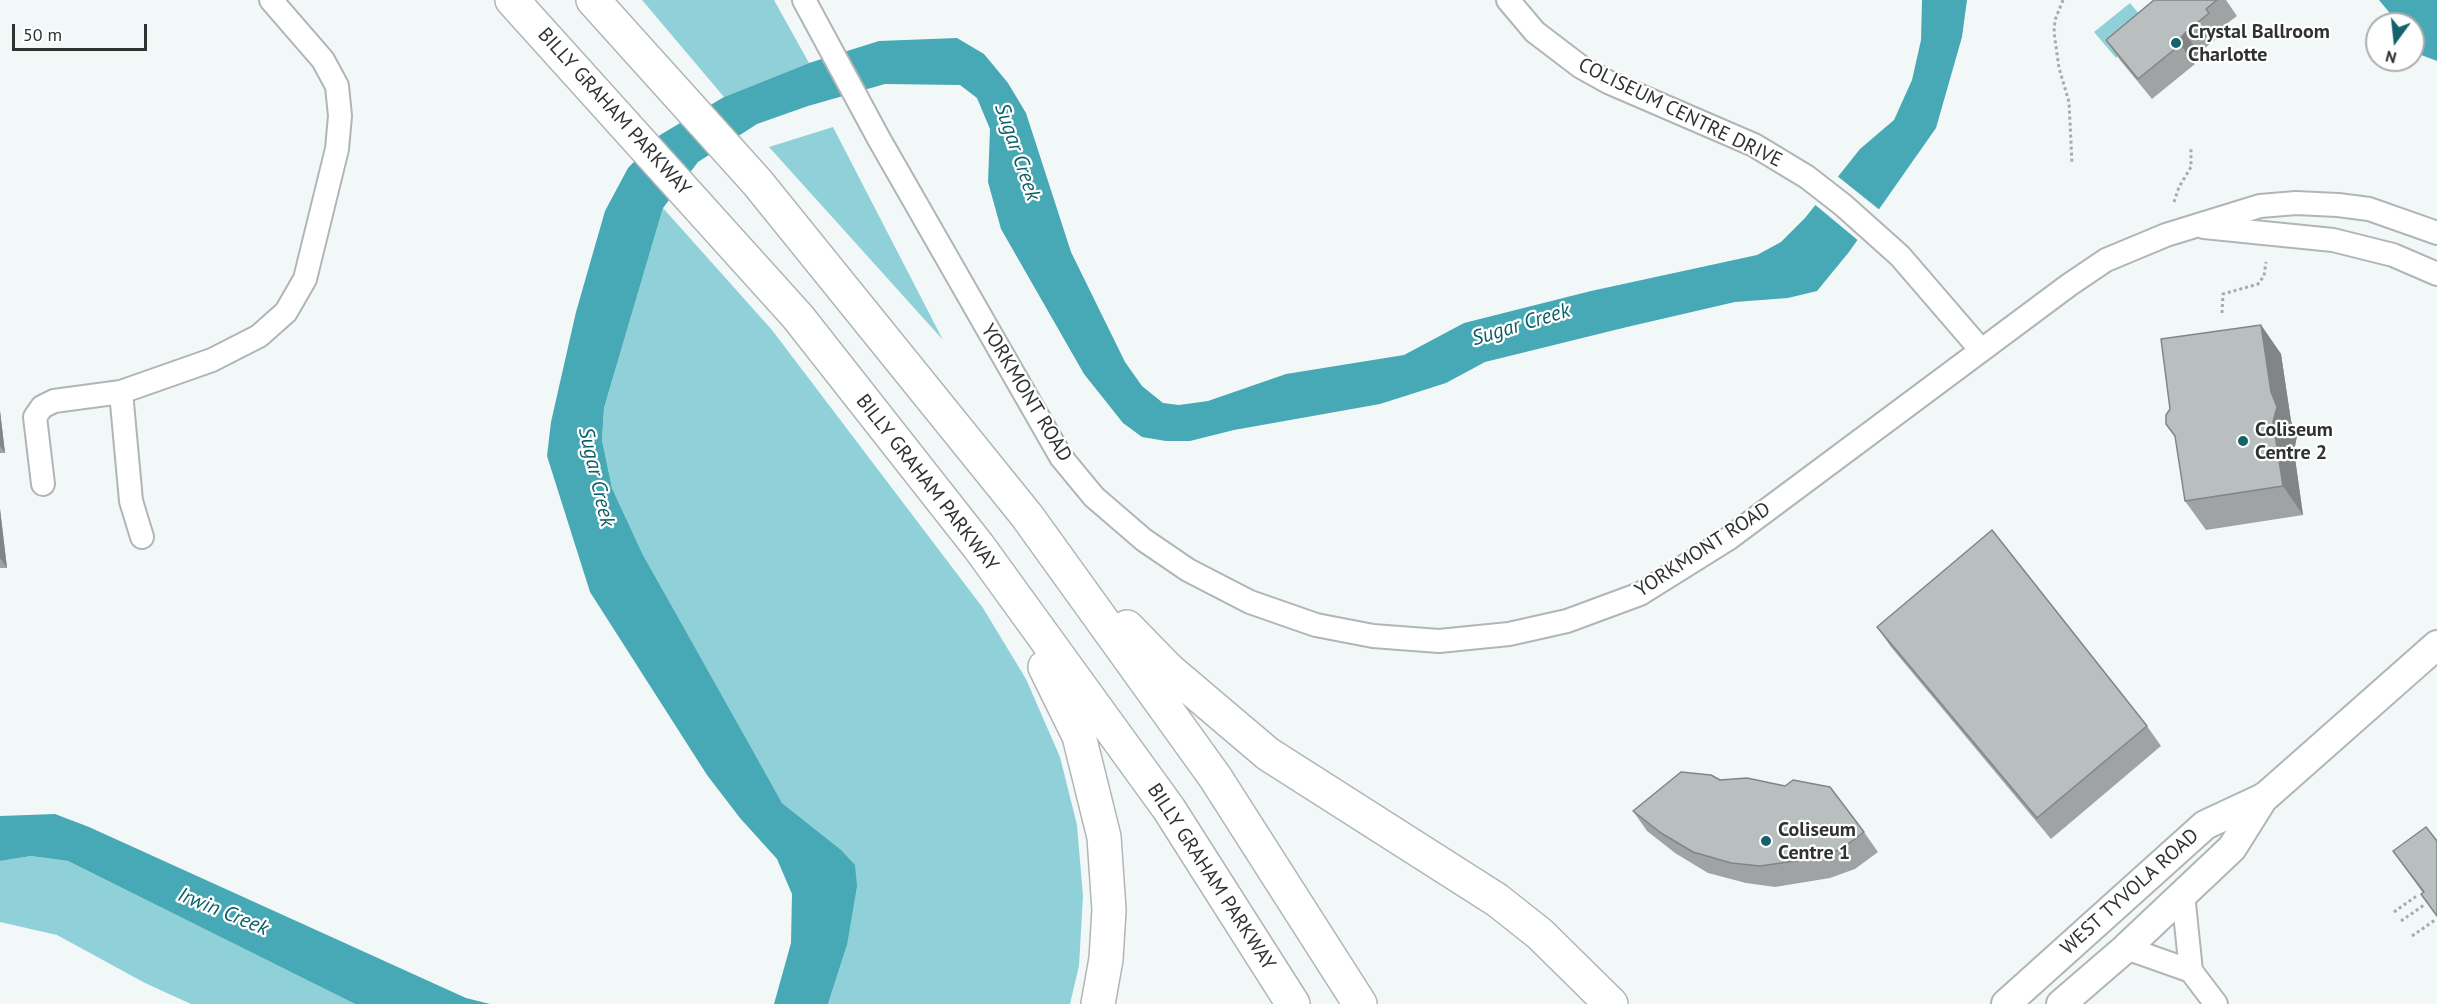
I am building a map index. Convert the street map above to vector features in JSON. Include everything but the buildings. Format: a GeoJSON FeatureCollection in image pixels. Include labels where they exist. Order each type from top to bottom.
{"type":"FeatureCollection","features":[{"type":"Feature","properties":{"kind":"highway","name":"BILLY GRAHAM PARKWAY"},"geometry":{"type":"LineString","coordinates":[[512,0],[798,317],[980,547],[1169,809],[1293,1004]]}},
{"type":"Feature","properties":{"kind":"highway"},"geometry":{"type":"LineString","coordinates":[[593,0],[757,182],[1027,516],[1215,777],[1360,1004]]}},
{"type":"Feature","properties":{"kind":"highway"},"geometry":{"type":"LineString","coordinates":[[1027,516],[1169,670],[1268,754],[1316,787],[1419,848],[1497,900],[1540,934],[1611,1004]]}},
{"type":"Feature","properties":{"kind":"highway"},"geometry":{"type":"LineString","coordinates":[[980,547],[1056,687],[1079,736],[1094,790],[1104,837],[1109,886],[1106,959],[1098,1004]]}},
{"type":"Feature","properties":{"kind":"main road","name":"WEST TYVOLA ROAD"},"geometry":{"type":"LineString","coordinates":[[2061,1004],[2126,948],[2232,848],[2265,797],[2437,645]]}},
{"type":"Feature","properties":{"kind":"main road","name":"WEST TYVOLA ROAD"},"geometry":{"type":"LineString","coordinates":[[2006,1004],[2205,825],[2265,797]]}},
{"type":"Feature","properties":{"kind":"street"},"geometry":{"type":"LineString","coordinates":[[43,484],[35,417],[42,407],[54,401],[121,392],[212,360],[259,336],[286,312],[305,279],[337,150],[340,116],[336,86],[323,60],[271,0]]}},
{"type":"Feature","properties":{"kind":"street","name":"YORKMONT ROAD"},"geometry":{"type":"LineString","coordinates":[[804,0],[879,139],[1061,457],[1094,497],[1144,540],[1188,570],[1250,602],[1316,626],[1373,636],[1439,641],[1509,634],[1566,621],[1614,605],[1658,584],[1728,538],[2106,260],[2166,235],[2199,227],[2260,206],[2296,203],[2369,209],[2437,232]]}},
{"type":"Feature","properties":{"kind":"street","name":"COLISEUM CENTRE DRIVE"},"geometry":{"type":"LineString","coordinates":[[1508,0],[1535,32],[1581,67],[1608,82],[1754,145],[1790,165],[1843,205],[1900,256],[1981,350]]}},
{"type":"Feature","properties":{"kind":"street","name":"YORKMONT ROAD"},"geometry":{"type":"LineString","coordinates":[[2199,227],[2333,240],[2393,255],[2437,274]]}},
{"type":"Feature","properties":{"kind":"street"},"geometry":{"type":"LineString","coordinates":[[121,392],[131,501],[142,537]]}},
{"type":"Feature","properties":{"kind":"street"},"geometry":{"type":"LineString","coordinates":[[2182,894],[2191,971],[2216,1004]]}},
{"type":"Feature","properties":{"kind":"street"},"geometry":{"type":"LineString","coordinates":[[2126,948],[2191,971]]}},
{"type":"Feature","properties":{"kind":"path"},"geometry":{"type":"LineString","coordinates":[[2063,0],[2055,20],[2054,32],[2069,102],[2072,163]]}},
{"type":"Feature","properties":{"kind":"path"},"geometry":{"type":"LineString","coordinates":[[2174,202],[2179,187],[2191,167],[2191,147]]}},
{"type":"Feature","properties":{"kind":"path"},"geometry":{"type":"LineString","coordinates":[[2222,313],[2223,294],[2258,284],[2264,276],[2266,262]]}},
{"type":"Feature","properties":{"kind":"path"},"geometry":{"type":"LineString","coordinates":[[2394,912],[2418,896]]}},
{"type":"Feature","properties":{"kind":"path"},"geometry":{"type":"LineString","coordinates":[[2401,921],[2424,905]]}},
{"type":"Feature","properties":{"kind":"path"},"geometry":{"type":"LineString","coordinates":[[2412,936],[2435,920]]}},
{"type":"Feature","properties":{"kind":"shaded area"},"geometry":{"type":"Polygon","coordinates":[[[642,0],[774,0],[809,63],[724,97],[642,0]]]}},
{"type":"Feature","properties":{"kind":"shaded area"},"geometry":{"type":"Polygon","coordinates":[[[2130,3],[2151,28],[2116,58],[2094,32],[2130,3]]]}},
{"type":"Feature","properties":{"kind":"shaded area"},"geometry":{"type":"Polygon","coordinates":[[[833,127],[943,340],[769,147],[833,127]]]}},
{"type":"Feature","properties":{"kind":"shaded area"},"geometry":{"type":"Polygon","coordinates":[[[663,208],[772,330],[983,608],[1026,679],[1060,757],[1077,825],[1083,896],[1079,966],[1070,1004],[828,1004],[847,945],[840,849],[782,803],[643,555],[612,488],[602,440],[604,408],[663,208]]]}},
{"type":"Feature","properties":{"kind":"shaded area"},"geometry":{"type":"Polygon","coordinates":[[[31,856],[68,861],[355,1004],[191,1004],[145,983],[57,935],[0,922],[0,861],[31,856]]]}},
{"type":"Feature","properties":{"kind":"water","name":"Sugar Creek"},"geometry":{"type":"Polygon","coordinates":[[[1922,0],[1967,0],[1962,37],[1936,128],[1849,252],[1817,291],[1788,298],[1735,302],[1627,327],[1485,362],[1446,383],[1380,404],[1234,430],[1190,441],[1166,441],[1142,437],[1123,423],[1084,374],[1001,229],[988,182],[990,129],[977,98],[960,85],[885,84],[808,106],[757,124],[698,162],[663,208],[604,408],[602,440],[612,488],[643,555],[782,803],[840,849],[855,865],[857,886],[847,945],[828,1004],[774,1004],[791,943],[792,894],[777,859],[740,818],[707,775],[590,592],[547,456],[551,422],[576,312],[605,211],[628,168],[660,135],[724,97],[809,63],[879,41],[957,38],[984,54],[1008,83],[1026,113],[1071,252],[1125,362],[1142,386],[1163,403],[1179,405],[1208,401],[1286,374],[1404,355],[1464,323],[1591,291],[1757,255],[1781,242],[1805,218],[1860,149],[1894,120],[1912,80],[1921,40],[1922,0]]]}},
{"type":"Feature","properties":{"kind":"water"},"geometry":{"type":"Polygon","coordinates":[[[2379,0],[2437,0],[2437,61],[2425,56],[2425,12],[2389,12],[2379,0]]]}},
{"type":"Feature","properties":{"kind":"water","name":"Irwin Creek"},"geometry":{"type":"Polygon","coordinates":[[[55,814],[89,827],[466,998],[490,1004],[355,1004],[68,861],[31,856],[0,861],[0,816],[55,814]]]}},
{"type":"Feature","properties":{"kind":"pier"},"geometry":{"type":"Polygon","coordinates":[[[1836,175],[1881,211],[1860,242],[1813,203],[1836,175]]]}},
{"type":"Feature","properties":{"kind":"place","name":"Crystal Ballroom Charlotte"},"geometry":{"type":"Point","coordinates":[2176,43]}},
{"type":"Feature","properties":{"kind":"place","name":"Coliseum Centre 2"},"geometry":{"type":"Point","coordinates":[2243,441]}},
{"type":"Feature","properties":{"kind":"place","name":"Coliseum Centre 1"},"geometry":{"type":"Point","coordinates":[1766,841]}}]}
